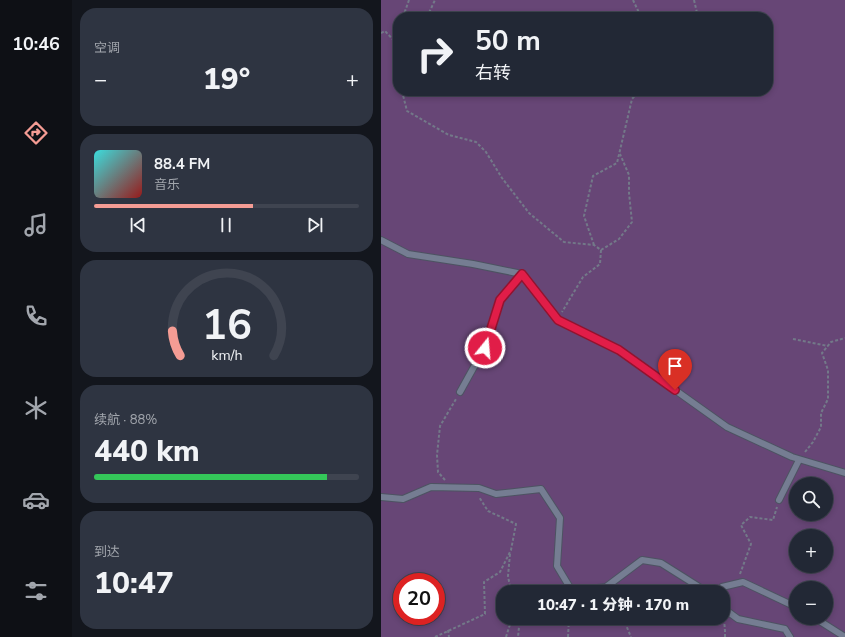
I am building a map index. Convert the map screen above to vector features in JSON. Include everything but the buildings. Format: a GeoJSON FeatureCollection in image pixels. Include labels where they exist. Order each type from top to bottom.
{"type":"FeatureCollection","features":[{"type":"Feature","properties":{"kind":"lane"},"geometry":{"type":"LineString","coordinates":[[381,240],[408,254],[473,264],[522,274],[558,320],[619,350],[727,426],[799,460],[845,473]]}},
{"type":"Feature","properties":{"kind":"lane"},"geometry":{"type":"LineString","coordinates":[[460,392],[485,348],[500,300],[522,274]]}},
{"type":"Feature","properties":{"kind":"lane"},"geometry":{"type":"LineString","coordinates":[[779,500],[799,460]]}},
{"type":"Feature","properties":{"kind":"lane"},"geometry":{"type":"LineString","coordinates":[[381,497],[403,499],[431,487],[479,488],[495,494],[541,489],[560,518],[557,566],[568,585]]}},
{"type":"Feature","properties":{"kind":"lane"},"geometry":{"type":"LineString","coordinates":[[609,585],[642,560],[661,563],[696,585]]}},
{"type":"Feature","properties":{"kind":"lane"},"geometry":{"type":"LineString","coordinates":[[730,585],[743,582],[789,604]]}},
{"type":"Feature","properties":{"kind":"lane"},"geometry":{"type":"LineString","coordinates":[[730,613],[738,619],[785,629],[790,637]]}},
{"type":"Feature","properties":{"kind":"lane"},"geometry":{"type":"LineString","coordinates":[[826,625],[845,637]]}},
{"type":"Feature","properties":{"kind":"path"},"geometry":{"type":"LineString","coordinates":[[405,12],[409,0]]}},
{"type":"Feature","properties":{"kind":"path"},"geometry":{"type":"LineString","coordinates":[[429,12],[435,0]]}},
{"type":"Feature","properties":{"kind":"path"},"geometry":{"type":"LineString","coordinates":[[633,0],[639,12]]}},
{"type":"Feature","properties":{"kind":"path"},"geometry":{"type":"LineString","coordinates":[[694,0],[697,12]]}},
{"type":"Feature","properties":{"kind":"path"},"geometry":{"type":"LineString","coordinates":[[381,33],[385,31],[393,40]]}},
{"type":"Feature","properties":{"kind":"path"},"geometry":{"type":"LineString","coordinates":[[403,96],[407,111],[449,134],[476,142],[486,152],[502,178],[529,213],[564,242],[594,245],[601,250]]}},
{"type":"Feature","properties":{"kind":"path"},"geometry":{"type":"LineString","coordinates":[[594,245],[584,216],[593,176],[617,163],[632,99],[635,96]]}},
{"type":"Feature","properties":{"kind":"path"},"geometry":{"type":"LineString","coordinates":[[601,250],[619,239],[632,222],[629,194],[629,175],[619,153]]}},
{"type":"Feature","properties":{"kind":"path"},"geometry":{"type":"LineString","coordinates":[[558,320],[583,277],[600,264],[601,250]]}},
{"type":"Feature","properties":{"kind":"path"},"geometry":{"type":"LineString","coordinates":[[799,460],[813,442],[821,427],[821,413],[828,399],[828,370],[822,353],[831,342],[845,338]]}},
{"type":"Feature","properties":{"kind":"path"},"geometry":{"type":"LineString","coordinates":[[793,339],[828,346]]}},
{"type":"Feature","properties":{"kind":"path"},"geometry":{"type":"LineString","coordinates":[[453,488],[438,472],[437,455],[440,426],[460,392]]}},
{"type":"Feature","properties":{"kind":"path"},"geometry":{"type":"LineString","coordinates":[[473,495],[479,497],[488,512],[516,524],[508,576],[510,585]]}},
{"type":"Feature","properties":{"kind":"path"},"geometry":{"type":"LineString","coordinates":[[737,583],[751,544],[741,525],[750,517],[773,520],[779,500]]}},
{"type":"Feature","properties":{"kind":"path"},"geometry":{"type":"LineString","coordinates":[[435,637],[485,614],[484,582],[500,572],[511,550]]}},
{"type":"Feature","properties":{"kind":"path"},"geometry":{"type":"LineString","coordinates":[[506,637],[510,625]]}},
{"type":"Feature","properties":{"kind":"path"},"geometry":{"type":"LineString","coordinates":[[518,637],[519,625]]}},
{"type":"Feature","properties":{"kind":"path"},"geometry":{"type":"LineString","coordinates":[[568,637],[569,625]]}},
{"type":"Feature","properties":{"kind":"path"},"geometry":{"type":"LineString","coordinates":[[626,625],[631,637]]}},
{"type":"Feature","properties":{"kind":"path"},"geometry":{"type":"LineString","coordinates":[[724,625],[725,637]]}},
{"type":"Feature","properties":{"kind":"path"},"geometry":{"type":"LineString","coordinates":[[448,630],[449,637]]}},
{"type":"Feature","properties":{"kind":"shaded area"},"geometry":{"type":"Polygon","coordinates":[[[381,0],[845,0],[845,637],[381,637],[381,0]]]}},
{"type":"Feature","properties":{"kind":"route"},"geometry":{"type":"LineString","coordinates":[[485,348],[500,300],[522,274],[558,320],[619,350],[675,390]]}}]}
